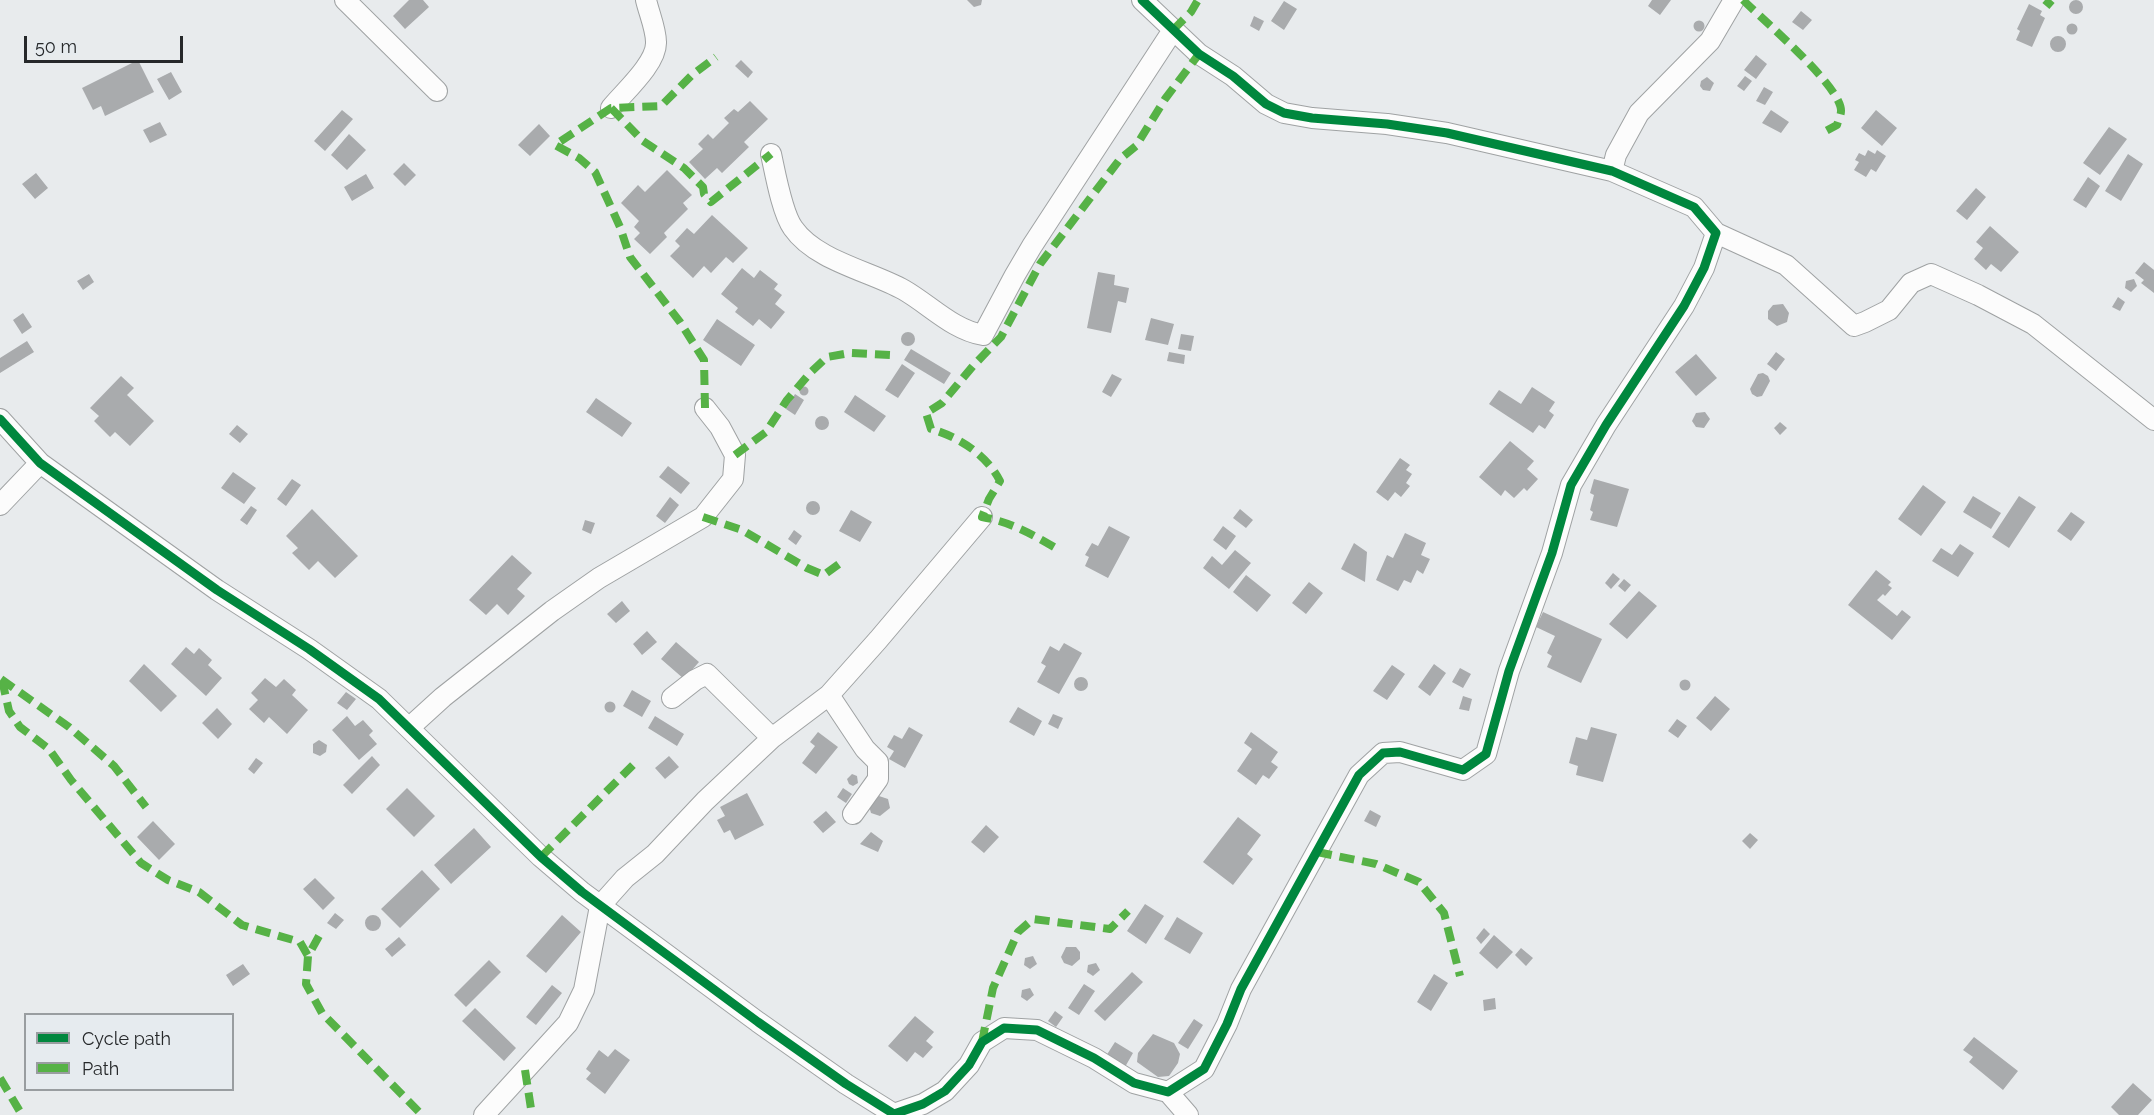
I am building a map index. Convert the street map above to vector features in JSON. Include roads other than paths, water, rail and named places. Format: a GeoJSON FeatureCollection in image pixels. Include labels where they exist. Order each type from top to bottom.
{"type":"FeatureCollection","features":[{"type":"Feature","properties":{"kind":"street"},"geometry":{"type":"LineString","coordinates":[[345,0],[436,90]]}},
{"type":"Feature","properties":{"kind":"street"},"geometry":{"type":"LineString","coordinates":[[611,108],[649,64],[655,50],[657,41],[646,0]]}},
{"type":"Feature","properties":{"kind":"street"},"geometry":{"type":"LineString","coordinates":[[1142,0],[1198,54],[1233,76],[1266,104],[1284,112],[1312,118],[1387,124],[1446,133],[1612,171],[1694,207],[1716,233],[1786,265],[1854,326],[1889,310],[1911,283],[1931,274],[1978,295],[2033,324],[2154,420]]}},
{"type":"Feature","properties":{"kind":"street"},"geometry":{"type":"LineString","coordinates":[[1612,171],[1616,155],[1639,113],[1710,41],[1734,0]]}},
{"type":"Feature","properties":{"kind":"street"},"geometry":{"type":"LineString","coordinates":[[771,154],[777,185],[791,227],[804,241],[819,251],[904,290],[968,332],[983,335],[1015,274],[1173,30]]}},
{"type":"Feature","properties":{"kind":"street"},"geometry":{"type":"LineString","coordinates":[[1168,1092],[1204,1069],[1241,990],[1359,775],[1383,753],[1401,752],[1463,770],[1486,754],[1509,671],[1552,553],[1571,485],[1606,425],[1684,306],[1704,268],[1716,233]]}},
{"type":"Feature","properties":{"kind":"street"},"geometry":{"type":"LineString","coordinates":[[410,727],[443,697],[552,611],[598,578],[703,517],[733,479],[735,455],[720,427],[705,408]]}},
{"type":"Feature","properties":{"kind":"street"},"geometry":{"type":"LineString","coordinates":[[0,419],[40,463],[217,590],[309,649],[379,699],[541,857],[600,906],[820,1066],[894,1115],[923,1104],[945,1091],[969,1065],[982,1042],[1004,1028],[1037,1030],[1094,1058],[1134,1083],[1168,1092],[1188,1115]]}},
{"type":"Feature","properties":{"kind":"street"},"geometry":{"type":"LineString","coordinates":[[0,505],[40,463]]}},
{"type":"Feature","properties":{"kind":"street"},"geometry":{"type":"LineString","coordinates":[[484,1115],[568,1023],[584,990],[600,906],[625,878],[655,854],[705,801],[772,738],[829,695],[982,517]]}},
{"type":"Feature","properties":{"kind":"street"},"geometry":{"type":"LineString","coordinates":[[672,698],[695,680],[707,674],[772,738]]}},
{"type":"Feature","properties":{"kind":"street"},"geometry":{"type":"LineString","coordinates":[[829,695],[865,749],[878,762],[878,779],[853,814]]}}]}
